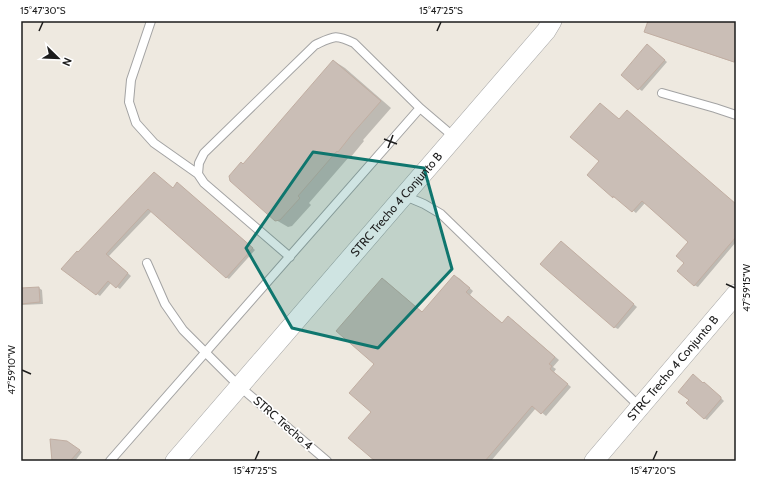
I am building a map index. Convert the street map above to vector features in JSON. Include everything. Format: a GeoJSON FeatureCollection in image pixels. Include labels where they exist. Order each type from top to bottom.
{"type":"FeatureCollection","features":[{"type":"Feature","properties":{"kind":"street","name":"STRC Trecho 4 Conjunto B"},"geometry":{"type":"LineString","coordinates":[[175,461],[546,31],[552,21]]}},
{"type":"Feature","properties":{"kind":"street","name":"STRC Trecho 4 Conjunto B"},"geometry":{"type":"LineString","coordinates":[[594,461],[736,294]]}},
{"type":"Feature","properties":{"kind":"lane"},"geometry":{"type":"LineString","coordinates":[[151,21],[131,80],[129,102],[136,123],[154,143],[198,174],[204,183],[290,257]]}},
{"type":"Feature","properties":{"kind":"lane"},"geometry":{"type":"LineString","coordinates":[[198,174],[199,163],[204,153],[315,45],[332,37],[342,37],[354,43],[420,108],[454,137]]}},
{"type":"Feature","properties":{"kind":"lane"},"geometry":{"type":"LineString","coordinates":[[662,93],[736,115]]}},
{"type":"Feature","properties":{"kind":"lane"},"geometry":{"type":"LineString","coordinates":[[110,461],[420,108]]}},
{"type":"Feature","properties":{"kind":"lane"},"geometry":{"type":"LineString","coordinates":[[404,196],[424,204],[440,214],[640,407]]}},
{"type":"Feature","properties":{"kind":"lane","name":"STRC Trecho 4"},"geometry":{"type":"LineString","coordinates":[[147,264],[164,304],[183,330],[239,386],[327,461]]}},
{"type":"Feature","properties":{"kind":"highlighted area"},"geometry":{"type":"Polygon","coordinates":[[[313,152],[424,168],[452,269],[378,348],[292,328],[246,248],[313,152]]]}},
{"type":"Feature","properties":{"kind":"building"},"geometry":{"type":"Polygon","coordinates":[[[648,21],[736,21],[736,55],[734,62],[644,32],[648,21]]]}},
{"type":"Feature","properties":{"kind":"building"},"geometry":{"type":"Polygon","coordinates":[[[647,44],[665,60],[638,90],[621,75],[647,44]]]}},
{"type":"Feature","properties":{"kind":"building"},"geometry":{"type":"Polygon","coordinates":[[[333,60],[381,101],[298,196],[300,198],[280,220],[275,221],[230,181],[229,176],[241,162],[243,164],[333,60]]]}},
{"type":"Feature","properties":{"kind":"building"},"geometry":{"type":"Polygon","coordinates":[[[600,103],[619,119],[627,110],[736,204],[736,237],[694,286],[677,271],[684,263],[676,256],[688,242],[642,201],[632,212],[613,196],[613,198],[587,175],[599,161],[570,137],[600,103]]]}},
{"type":"Feature","properties":{"kind":"building"},"geometry":{"type":"Polygon","coordinates":[[[154,172],[173,188],[177,182],[253,248],[226,278],[148,209],[106,254],[128,273],[116,288],[108,281],[96,295],[61,269],[154,172]]]}},
{"type":"Feature","properties":{"kind":"building"},"geometry":{"type":"Polygon","coordinates":[[[561,241],[634,304],[614,328],[540,264],[561,241]]]}},
{"type":"Feature","properties":{"kind":"building"},"geometry":{"type":"Polygon","coordinates":[[[454,275],[470,288],[466,292],[502,323],[508,316],[555,357],[549,364],[552,366],[550,369],[568,384],[541,414],[532,406],[485,461],[375,461],[348,438],[371,412],[349,393],[374,364],[336,331],[382,278],[422,312],[454,275]]]}},
{"type":"Feature","properties":{"kind":"building"},"geometry":{"type":"Polygon","coordinates":[[[39,287],[40,302],[21,304],[21,288],[39,287]]]}},
{"type":"Feature","properties":{"kind":"building"},"geometry":{"type":"Polygon","coordinates":[[[693,374],[721,397],[721,399],[704,419],[686,403],[689,400],[678,392],[693,374]]]}},
{"type":"Feature","properties":{"kind":"building"},"geometry":{"type":"Polygon","coordinates":[[[50,439],[67,441],[80,450],[70,461],[52,461],[50,439]]]}}]}
